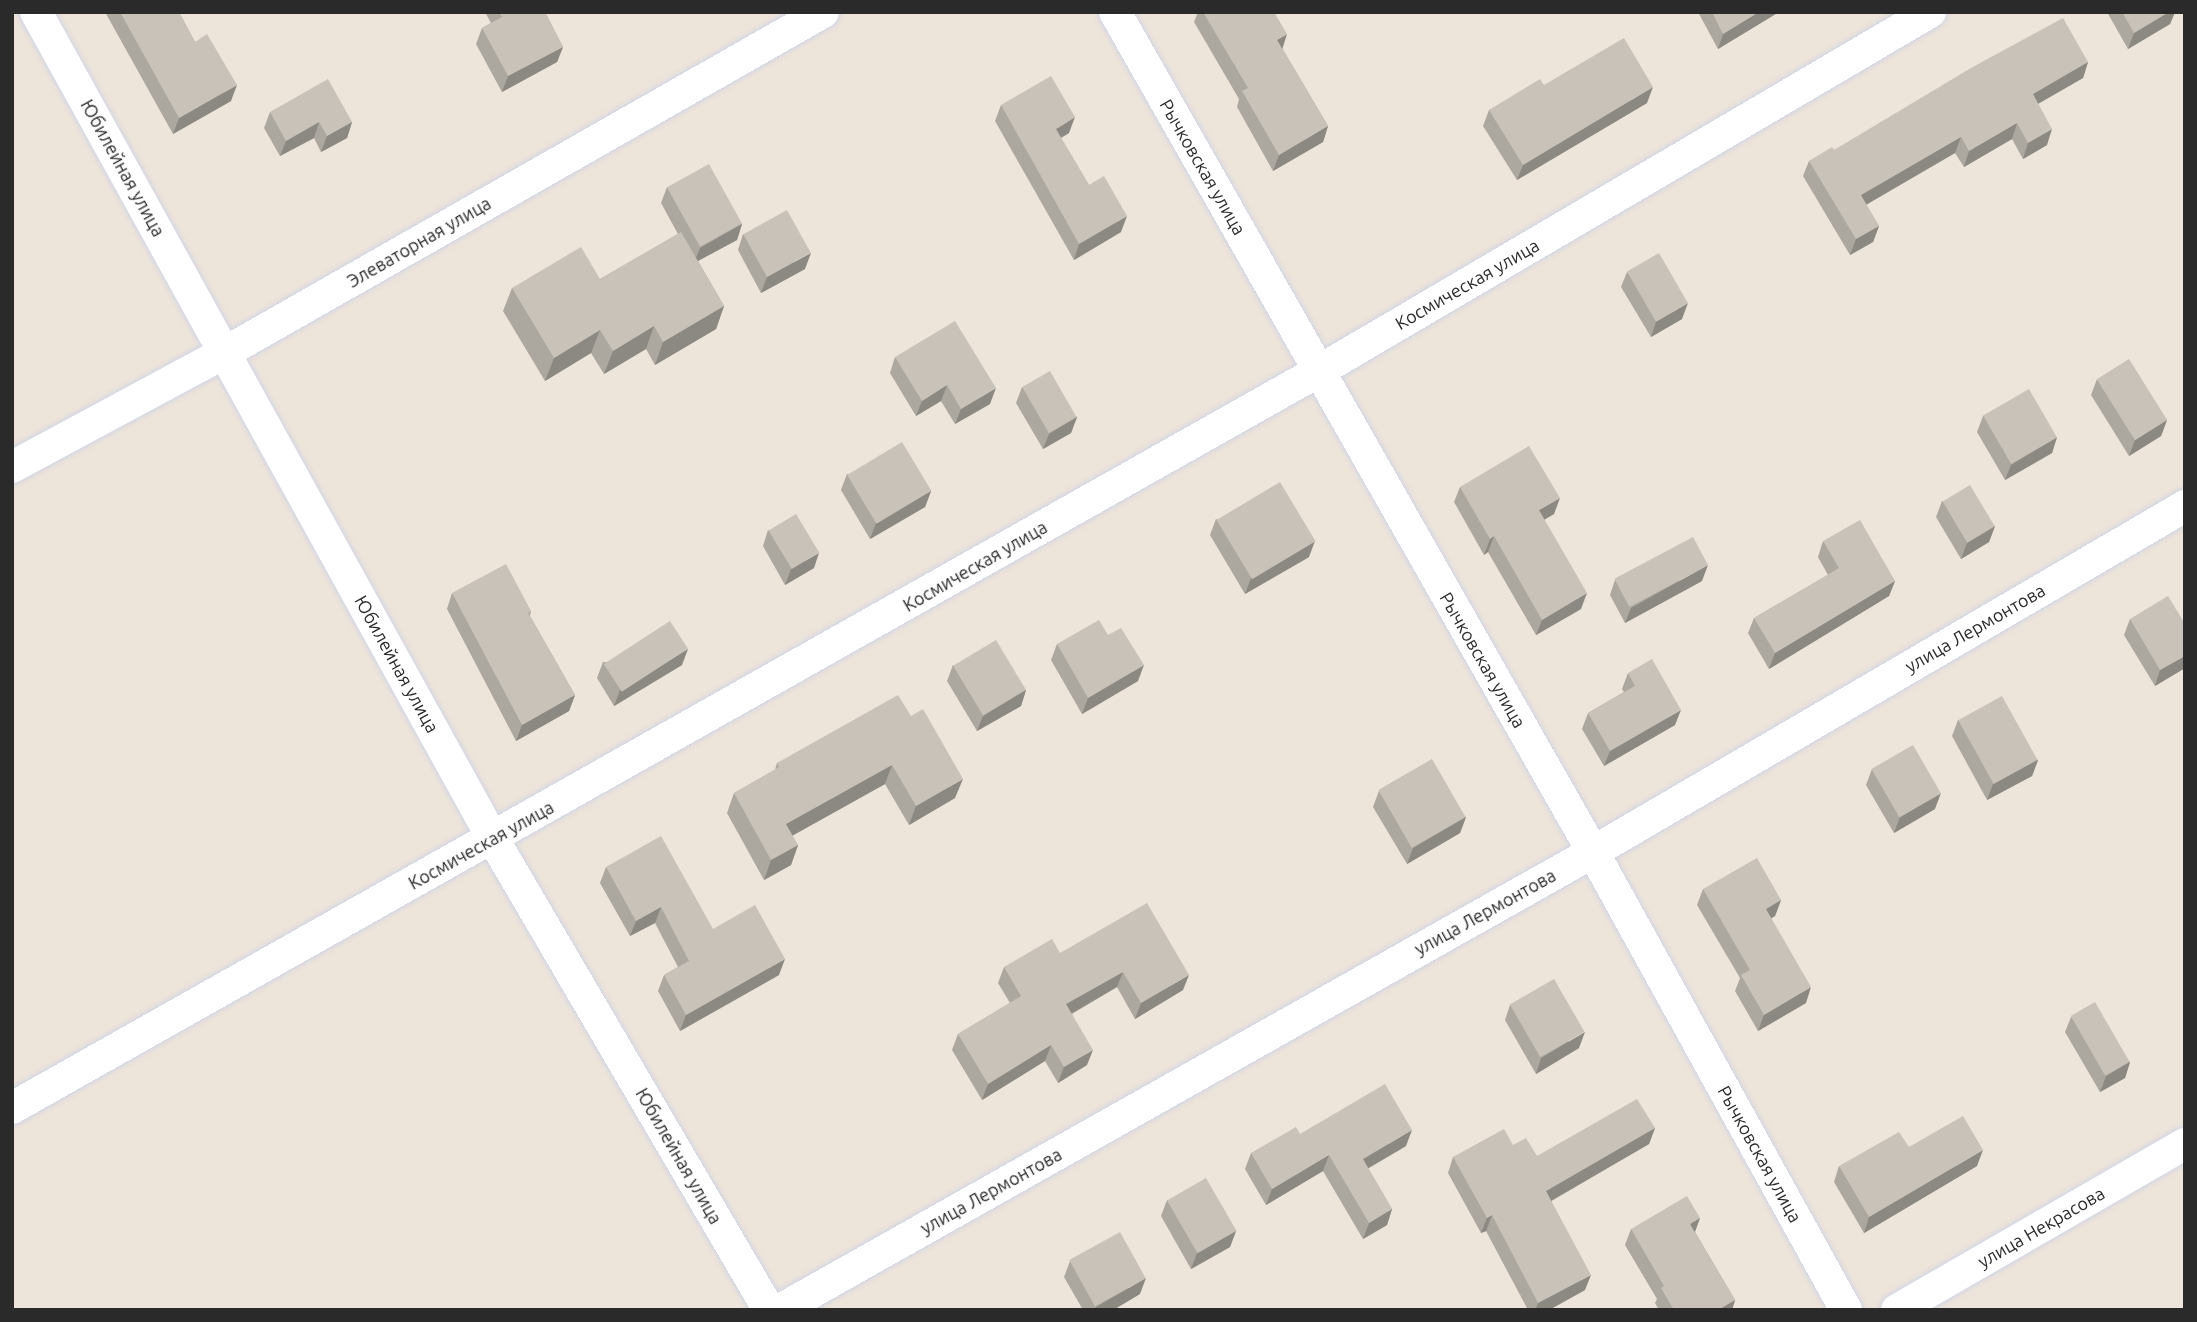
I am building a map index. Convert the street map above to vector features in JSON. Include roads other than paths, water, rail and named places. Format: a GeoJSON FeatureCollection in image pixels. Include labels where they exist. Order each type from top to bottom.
{"type":"FeatureCollection","features":[{"type":"Feature","properties":{"kind":"street","name":"Юбилейная улица"},"geometry":{"type":"LineString","coordinates":[[36,12],[493,839],[769,1310]]}},
{"type":"Feature","properties":{"kind":"street","name":"Элеваторная улица"},"geometry":{"type":"LineString","coordinates":[[12,467],[226,352],[823,12]]}},
{"type":"Feature","properties":{"kind":"street","name":"Рычковская улица"},"geometry":{"type":"LineString","coordinates":[[1115,12],[1593,852],[1846,1310]]}},
{"type":"Feature","properties":{"kind":"street","name":"Космическая улица"},"geometry":{"type":"LineString","coordinates":[[12,1108],[1319,372],[1930,12]]}},
{"type":"Feature","properties":{"kind":"street","name":"улица Лермонтова"},"geometry":{"type":"LineString","coordinates":[[780,1310],[1593,852],[2185,506]]}},
{"type":"Feature","properties":{"kind":"street","name":"улица Некрасова"},"geometry":{"type":"LineString","coordinates":[[1897,1310],[2185,1144]]}}]}
